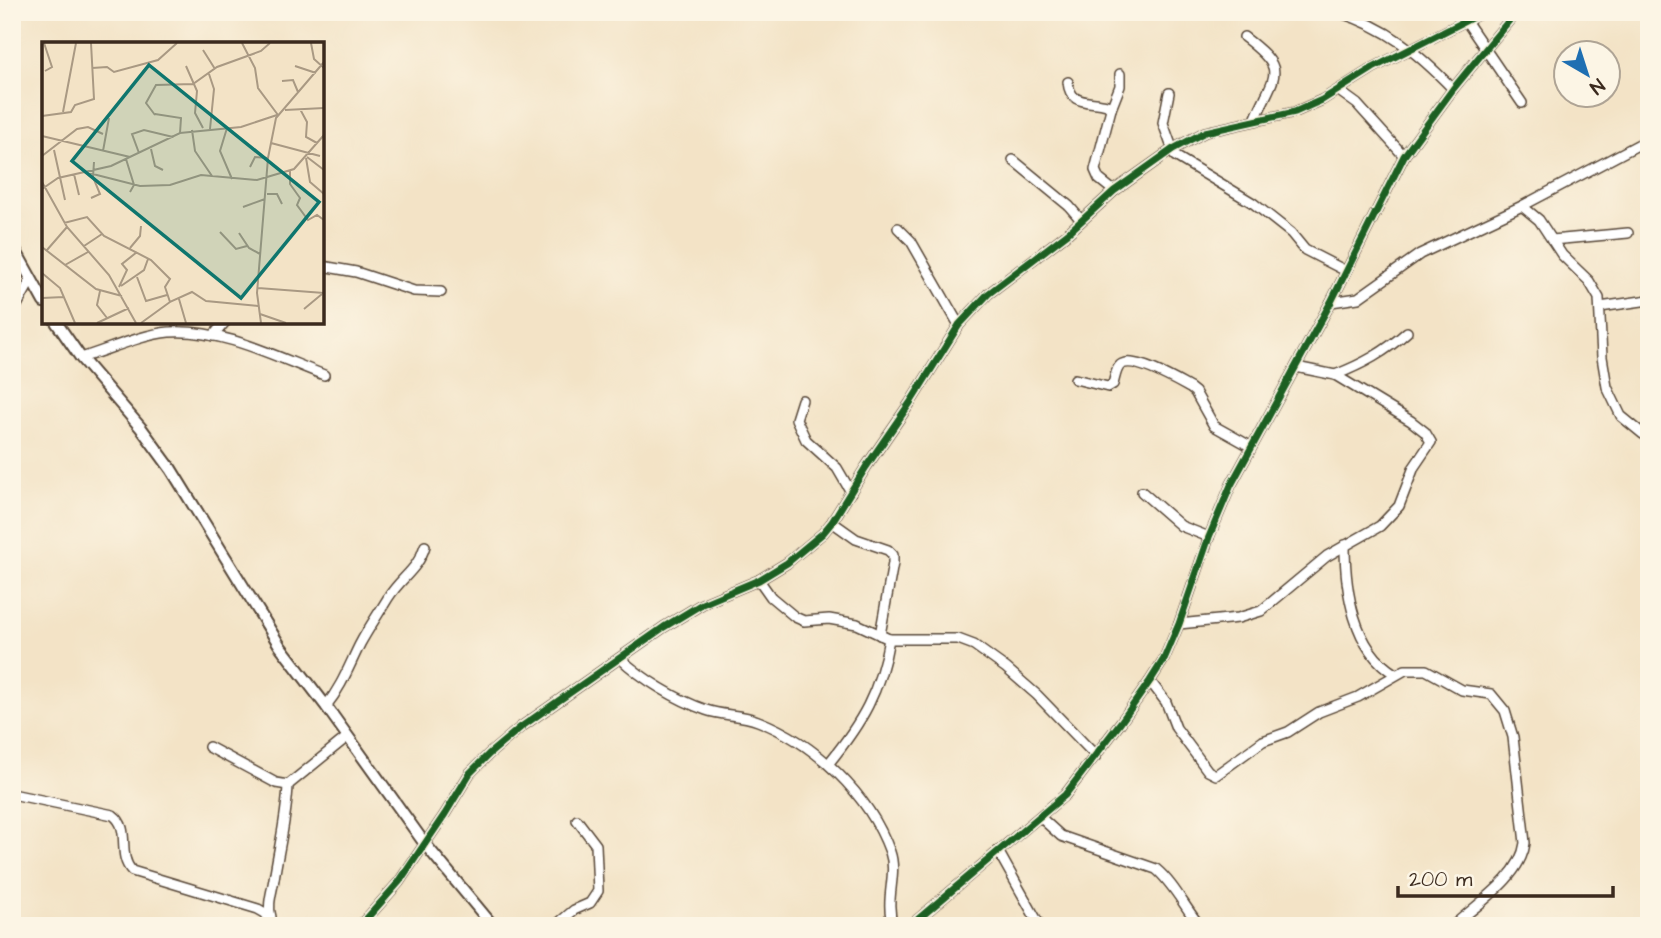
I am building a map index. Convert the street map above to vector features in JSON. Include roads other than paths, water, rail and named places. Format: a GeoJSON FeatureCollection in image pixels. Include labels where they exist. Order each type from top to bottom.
{"type":"FeatureCollection","features":[{"type":"Feature","properties":{"kind":"main road"},"geometry":{"type":"LineString","coordinates":[[12,244],[42,299]]}},
{"type":"Feature","properties":{"kind":"main road"},"geometry":{"type":"LineString","coordinates":[[56,324],[171,469],[280,646],[425,844],[493,926]]}},
{"type":"Feature","properties":{"kind":"street"},"geometry":{"type":"LineString","coordinates":[[1338,12],[1384,31],[1408,50],[1421,56],[1452,89]]}},
{"type":"Feature","properties":{"kind":"street"},"geometry":{"type":"LineString","coordinates":[[360,926],[399,882],[470,773],[489,754],[521,727],[684,614],[759,580],[787,563],[832,523],[958,326],[988,294],[1114,191],[1173,149],[1205,132],[1295,112],[1339,91],[1463,16],[1483,12]]}},
{"type":"Feature","properties":{"kind":"street"},"geometry":{"type":"LineString","coordinates":[[910,926],[1065,795],[1150,681],[1164,659],[1179,624],[1209,537],[1250,446],[1331,302],[1404,156],[1452,89],[1516,12]]}},
{"type":"Feature","properties":{"kind":"street"},"geometry":{"type":"LineString","coordinates":[[1463,16],[1522,103]]}},
{"type":"Feature","properties":{"kind":"street"},"geometry":{"type":"LineString","coordinates":[[1244,37],[1269,58],[1275,68],[1255,120]]}},
{"type":"Feature","properties":{"kind":"street"},"geometry":{"type":"LineString","coordinates":[[1114,191],[1099,178],[1095,170],[1120,86],[1120,74]]}},
{"type":"Feature","properties":{"kind":"street"},"geometry":{"type":"LineString","coordinates":[[1068,82],[1069,92],[1073,97],[1107,105],[1111,109]]}},
{"type":"Feature","properties":{"kind":"street"},"geometry":{"type":"LineString","coordinates":[[1339,91],[1357,104],[1404,156]]}},
{"type":"Feature","properties":{"kind":"street"},"geometry":{"type":"LineString","coordinates":[[1169,93],[1163,124],[1173,152],[1180,159],[1253,203],[1291,233],[1305,250],[1346,271]]}},
{"type":"Feature","properties":{"kind":"street"},"geometry":{"type":"LineString","coordinates":[[1331,302],[1358,298],[1420,254],[1522,206],[1649,139]]}},
{"type":"Feature","properties":{"kind":"street"},"geometry":{"type":"LineString","coordinates":[[1013,160],[1069,206],[1081,220]]}},
{"type":"Feature","properties":{"kind":"street"},"geometry":{"type":"LineString","coordinates":[[1522,206],[1539,220],[1562,255],[1593,287],[1599,298],[1602,357],[1607,387],[1621,416],[1643,434]]}},
{"type":"Feature","properties":{"kind":"street"},"geometry":{"type":"LineString","coordinates":[[898,228],[911,241],[958,326]]}},
{"type":"Feature","properties":{"kind":"street"},"geometry":{"type":"LineString","coordinates":[[1552,240],[1628,233]]}},
{"type":"Feature","properties":{"kind":"street"},"geometry":{"type":"LineString","coordinates":[[324,266],[356,272],[414,291],[441,292]]}},
{"type":"Feature","properties":{"kind":"street"},"geometry":{"type":"LineString","coordinates":[[12,314],[31,280]]}},
{"type":"Feature","properties":{"kind":"street"},"geometry":{"type":"LineString","coordinates":[[1600,307],[1649,300]]}},
{"type":"Feature","properties":{"kind":"street"},"geometry":{"type":"LineString","coordinates":[[213,336],[223,324]]}},
{"type":"Feature","properties":{"kind":"street"},"geometry":{"type":"LineString","coordinates":[[81,358],[166,332],[191,332],[256,349],[324,375]]}},
{"type":"Feature","properties":{"kind":"street"},"geometry":{"type":"LineString","coordinates":[[1335,375],[1367,363],[1389,349],[1407,332]]}},
{"type":"Feature","properties":{"kind":"street"},"geometry":{"type":"LineString","coordinates":[[1075,379],[1108,387],[1113,384],[1118,367],[1122,363],[1146,367],[1190,388],[1214,426],[1250,446]]}},
{"type":"Feature","properties":{"kind":"street"},"geometry":{"type":"LineString","coordinates":[[1179,624],[1238,618],[1261,611],[1327,556],[1380,527],[1404,496],[1414,467],[1431,442],[1411,421],[1335,375],[1296,367]]}},
{"type":"Feature","properties":{"kind":"street"},"geometry":{"type":"LineString","coordinates":[[802,400],[796,419],[806,440],[837,468],[851,492]]}},
{"type":"Feature","properties":{"kind":"street"},"geometry":{"type":"LineString","coordinates":[[1142,492],[1181,526],[1209,537]]}},
{"type":"Feature","properties":{"kind":"street"},"geometry":{"type":"LineString","coordinates":[[832,523],[856,539],[888,550],[893,555],[880,635]]}},
{"type":"Feature","properties":{"kind":"street"},"geometry":{"type":"LineString","coordinates":[[1345,545],[1350,608],[1374,656],[1395,674]]}},
{"type":"Feature","properties":{"kind":"street"},"geometry":{"type":"LineString","coordinates":[[326,706],[346,676],[360,644],[392,593],[420,560],[425,546]]}},
{"type":"Feature","properties":{"kind":"street"},"geometry":{"type":"LineString","coordinates":[[1327,556],[1345,564]]}},
{"type":"Feature","properties":{"kind":"street"},"geometry":{"type":"LineString","coordinates":[[759,580],[771,597],[804,621],[829,620],[857,624],[889,639],[958,639],[974,645],[1037,695],[1096,756]]}},
{"type":"Feature","properties":{"kind":"street"},"geometry":{"type":"LineString","coordinates":[[829,763],[846,742],[874,696],[881,678],[889,639]]}},
{"type":"Feature","properties":{"kind":"street"},"geometry":{"type":"LineString","coordinates":[[620,658],[642,677],[689,702],[721,714],[755,720],[829,763],[869,812],[890,853],[893,873],[888,904],[893,926]]}},
{"type":"Feature","properties":{"kind":"street"},"geometry":{"type":"LineString","coordinates":[[1384,682],[1385,668]]}},
{"type":"Feature","properties":{"kind":"street"},"geometry":{"type":"LineString","coordinates":[[1150,681],[1167,702],[1176,728],[1208,771],[1216,775],[1263,741],[1288,732],[1319,712],[1358,697],[1395,674],[1415,668],[1426,670],[1462,690],[1490,694],[1505,711],[1514,737],[1524,852],[1513,872],[1453,926]]}},
{"type":"Feature","properties":{"kind":"street"},"geometry":{"type":"LineString","coordinates":[[209,747],[275,783],[288,785],[347,737]]}},
{"type":"Feature","properties":{"kind":"street"},"geometry":{"type":"LineString","coordinates":[[274,924],[269,906],[287,807],[288,785]]}},
{"type":"Feature","properties":{"kind":"street"},"geometry":{"type":"LineString","coordinates":[[12,794],[113,816],[123,827],[124,858],[132,871],[258,909],[274,924]]}},
{"type":"Feature","properties":{"kind":"street"},"geometry":{"type":"LineString","coordinates":[[1040,817],[1061,836],[1156,869],[1168,881],[1200,926]]}},
{"type":"Feature","properties":{"kind":"street"},"geometry":{"type":"LineString","coordinates":[[555,926],[574,910],[590,903],[598,891],[596,845],[577,820]]}},
{"type":"Feature","properties":{"kind":"street"},"geometry":{"type":"LineString","coordinates":[[998,851],[1040,926]]}}]}
